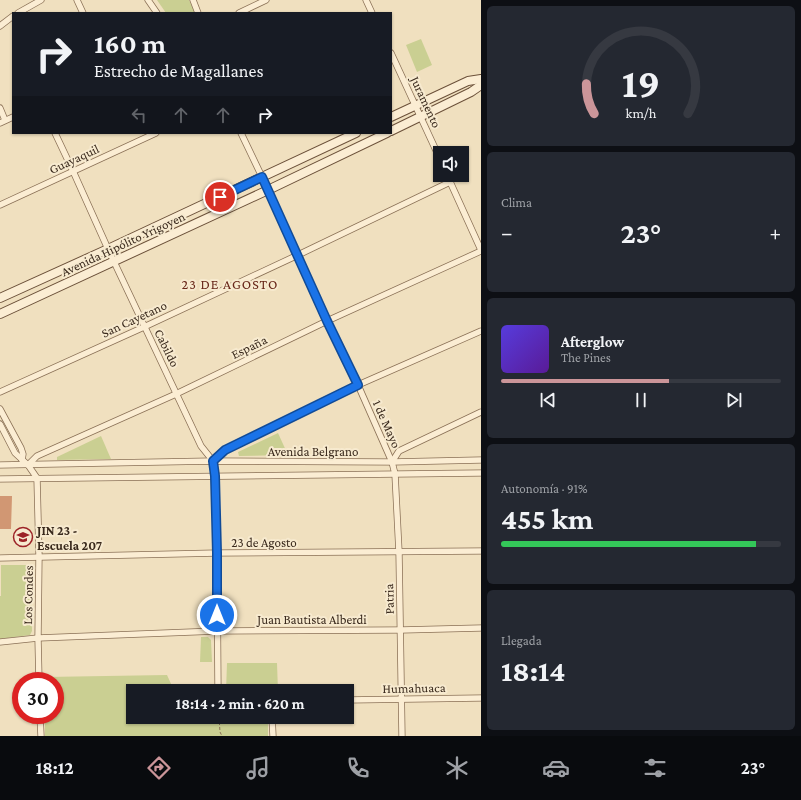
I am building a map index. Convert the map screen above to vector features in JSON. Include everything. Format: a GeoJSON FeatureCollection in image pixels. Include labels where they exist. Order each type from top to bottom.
{"type":"FeatureCollection","features":[{"type":"Feature","properties":{"kind":"street"},"geometry":{"type":"LineString","coordinates":[[21,12],[41,0]]}},
{"type":"Feature","properties":{"kind":"street"},"geometry":{"type":"LineString","coordinates":[[77,0],[83,12]]}},
{"type":"Feature","properties":{"kind":"street"},"geometry":{"type":"LineString","coordinates":[[148,0],[155,12]]}},
{"type":"Feature","properties":{"kind":"street"},"geometry":{"type":"LineString","coordinates":[[193,0],[198,12]]}},
{"type":"Feature","properties":{"kind":"street"},"geometry":{"type":"LineString","coordinates":[[241,12],[257,2],[266,0]]}},
{"type":"Feature","properties":{"kind":"street"},"geometry":{"type":"LineString","coordinates":[[366,0],[372,12]]}},
{"type":"Feature","properties":{"kind":"street"},"geometry":{"type":"LineString","coordinates":[[0,26],[12,17]]}},
{"type":"Feature","properties":{"kind":"street","name":"Juramento"},"geometry":{"type":"LineString","coordinates":[[392,55],[434,146]]}},
{"type":"Feature","properties":{"kind":"street"},"geometry":{"type":"LineString","coordinates":[[392,116],[468,81],[481,79]]}},
{"type":"Feature","properties":{"kind":"street"},"geometry":{"type":"LineString","coordinates":[[392,130],[471,92],[481,85]]}},
{"type":"Feature","properties":{"kind":"street"},"geometry":{"type":"LineString","coordinates":[[0,108],[3,121]]}},
{"type":"Feature","properties":{"kind":"street","name":"Cabildo"},"geometry":{"type":"LineString","coordinates":[[55,134],[144,327],[201,446],[213,461]]}},
{"type":"Feature","properties":{"kind":"street","name":"Guayaquil"},"geometry":{"type":"LineString","coordinates":[[0,205],[154,134]]}},
{"type":"Feature","properties":{"kind":"street","name":"1 de Mayo"},"geometry":{"type":"LineString","coordinates":[[241,134],[358,385],[392,462]]}},
{"type":"Feature","properties":{"kind":"street","name":"Avenida Hipólito Yrigoyen"},"geometry":{"type":"LineString","coordinates":[[0,298],[354,134]]}},
{"type":"Feature","properties":{"kind":"street","name":"Avenida Hipólito Yrigoyen"},"geometry":{"type":"LineString","coordinates":[[0,314],[268,190],[384,134]]}},
{"type":"Feature","properties":{"kind":"street"},"geometry":{"type":"LineString","coordinates":[[450,182],[481,250]]}},
{"type":"Feature","properties":{"kind":"street","name":"San Cayetano"},"geometry":{"type":"LineString","coordinates":[[0,392],[144,327],[450,182]]}},
{"type":"Feature","properties":{"kind":"street","name":"España"},"geometry":{"type":"LineString","coordinates":[[28,465],[37,456],[176,394],[327,321],[481,250]]}},
{"type":"Feature","properties":{"kind":"street"},"geometry":{"type":"LineString","coordinates":[[218,684],[217,553],[215,476],[213,461],[225,450],[358,385],[481,331]]}},
{"type":"Feature","properties":{"kind":"street"},"geometry":{"type":"LineString","coordinates":[[0,409],[22,448],[22,460]]}},
{"type":"Feature","properties":{"kind":"street"},"geometry":{"type":"LineString","coordinates":[[392,462],[399,451],[481,412]]}},
{"type":"Feature","properties":{"kind":"street"},"geometry":{"type":"LineString","coordinates":[[0,424],[15,453],[28,465],[37,478]]}},
{"type":"Feature","properties":{"kind":"street","name":"Avenida Belgrano"},"geometry":{"type":"LineString","coordinates":[[0,465],[213,461],[392,462],[481,460]]}},
{"type":"Feature","properties":{"kind":"street","name":"Patria"},"geometry":{"type":"LineString","coordinates":[[392,462],[395,474],[399,552],[402,736]]}},
{"type":"Feature","properties":{"kind":"street","name":"Avenida Belgrano"},"geometry":{"type":"LineString","coordinates":[[0,479],[481,473]]}},
{"type":"Feature","properties":{"kind":"street","name":"Los Condes"},"geometry":{"type":"LineString","coordinates":[[37,478],[39,556],[39,672]]}},
{"type":"Feature","properties":{"kind":"street","name":"23 de Agosto"},"geometry":{"type":"LineString","coordinates":[[0,558],[217,553],[481,551]]}},
{"type":"Feature","properties":{"kind":"street","name":"Juan Bautista Alberdi"},"geometry":{"type":"LineString","coordinates":[[0,642],[38,638],[217,631],[481,628]]}},
{"type":"Feature","properties":{"kind":"street","name":"Humahuaca"},"geometry":{"type":"LineString","coordinates":[[354,700],[481,698]]}},
{"type":"Feature","properties":{"kind":"street"},"geometry":{"type":"LineString","coordinates":[[40,724],[41,736]]}},
{"type":"Feature","properties":{"kind":"street"},"geometry":{"type":"LineString","coordinates":[[272,724],[273,736]]}},
{"type":"Feature","properties":{"kind":"path"},"geometry":{"type":"LineString","coordinates":[[219,724],[222,736]]}},
{"type":"Feature","properties":{"kind":"green space"},"geometry":{"type":"Polygon","coordinates":[[[157,0],[189,0],[195,12],[165,12],[157,0]]]}},
{"type":"Feature","properties":{"kind":"green space"},"geometry":{"type":"Polygon","coordinates":[[[421,39],[432,65],[417,72],[406,45],[421,39]]]}},
{"type":"Feature","properties":{"kind":"green space"},"geometry":{"type":"Polygon","coordinates":[[[278,433],[288,455],[239,456],[238,452],[278,433]]]}},
{"type":"Feature","properties":{"kind":"green space"},"geometry":{"type":"Polygon","coordinates":[[[101,436],[111,459],[57,460],[57,457],[101,436]]]}},
{"type":"Feature","properties":{"kind":"green space"},"geometry":{"type":"Polygon","coordinates":[[[1,565],[28,565],[31,568],[32,631],[30,635],[0,639],[1,565]]]}},
{"type":"Feature","properties":{"kind":"green space"},"geometry":{"type":"Polygon","coordinates":[[[201,637],[208,637],[211,640],[212,662],[200,662],[201,637]]]}},
{"type":"Feature","properties":{"kind":"green space"},"geometry":{"type":"Polygon","coordinates":[[[227,663],[277,663],[278,684],[226,684],[227,663]]]}},
{"type":"Feature","properties":{"kind":"green space"},"geometry":{"type":"Polygon","coordinates":[[[167,675],[171,684],[126,684],[126,724],[268,724],[268,736],[45,736],[45,724],[64,724],[64,677],[167,675]]]}},
{"type":"Feature","properties":{"kind":"building"},"geometry":{"type":"Polygon","coordinates":[[[0,496],[12,496],[11,529],[0,529],[0,496]]]}},
{"type":"Feature","properties":{"kind":"building","name":"JIN 23 - Escuela 207"},"geometry":{"type":"Polygon","coordinates":[[[16,531],[31,531],[31,542],[16,542],[16,531]]]}},
{"type":"Feature","properties":{"kind":"place","name":"JIN 23 - Escuela 207"},"geometry":{"type":"Point","coordinates":[23,537]}},
{"type":"Feature","properties":{"kind":"district","name":"23 DE AGOSTO"},"geometry":{"type":"Point","coordinates":[230,284]}},
{"type":"Feature","properties":{"kind":"route"},"geometry":{"type":"LineString","coordinates":[[217,615],[217,553],[215,476],[213,461],[225,450],[358,385],[327,321],[262,177],[220,197]]}}]}
